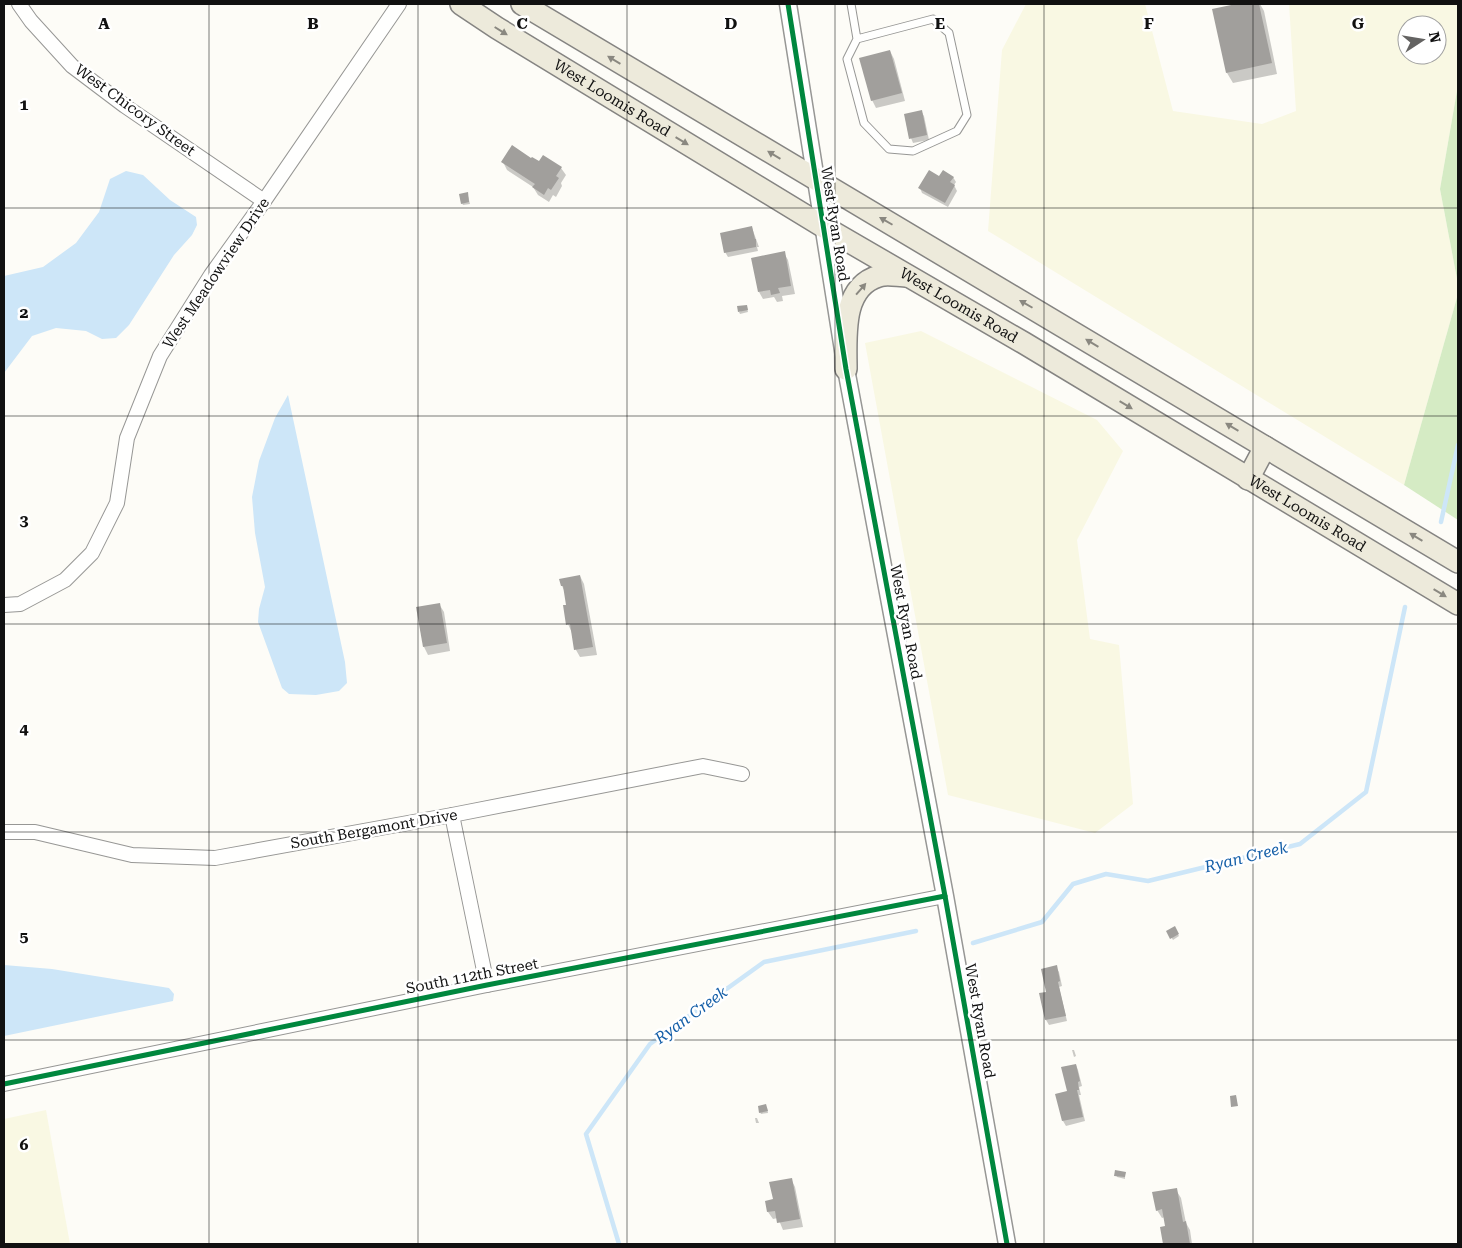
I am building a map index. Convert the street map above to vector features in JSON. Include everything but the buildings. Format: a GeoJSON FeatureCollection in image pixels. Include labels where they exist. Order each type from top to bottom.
{"type":"FeatureCollection","features":[{"type":"Feature","properties":{"kind":"main road","name":"West Loomis Road"},"geometry":{"type":"LineString","coordinates":[[461,4],[496,28],[824,227],[1024,343],[1458,604]]}},
{"type":"Feature","properties":{"kind":"main road"},"geometry":{"type":"LineString","coordinates":[[522,4],[1458,562]]}},
{"type":"Feature","properties":{"kind":"main road"},"geometry":{"type":"LineString","coordinates":[[527,47],[543,17]]}},
{"type":"Feature","properties":{"kind":"main road"},"geometry":{"type":"LineString","coordinates":[[846,369],[847,319],[852,299],[864,284],[881,275],[907,276]]}},
{"type":"Feature","properties":{"kind":"main road"},"geometry":{"type":"LineString","coordinates":[[1248,479],[1265,447]]}},
{"type":"Feature","properties":{"kind":"street","name":"West Chicory Street"},"geometry":{"type":"LineString","coordinates":[[19,4],[31,21],[72,66],[125,106],[264,201]]}},
{"type":"Feature","properties":{"kind":"street","name":"West Meadowview Drive"},"geometry":{"type":"LineString","coordinates":[[4,605],[20,604],[65,580],[92,553],[118,503],[127,438],[160,356],[211,275],[399,4]]}},
{"type":"Feature","properties":{"kind":"street","name":"West Ryan Road"},"geometry":{"type":"LineString","coordinates":[[788,4],[846,369],[945,896],[1007,1244]]}},
{"type":"Feature","properties":{"kind":"street","name":"South Bergamont Drive"},"geometry":{"type":"LineString","coordinates":[[4,832],[35,832],[132,855],[214,858],[452,815],[703,766],[742,774]]}},
{"type":"Feature","properties":{"kind":"street"},"geometry":{"type":"LineString","coordinates":[[452,815],[487,985]]}},
{"type":"Feature","properties":{"kind":"street","name":"South 112th Street"},"geometry":{"type":"LineString","coordinates":[[4,1084],[487,985],[945,896]]}},
{"type":"Feature","properties":{"kind":"lane"},"geometry":{"type":"LineString","coordinates":[[850,4],[858,39],[847,59],[864,122],[889,149],[913,151],[957,131],[967,115],[948,33],[933,18],[858,39]]}},
{"type":"Feature","properties":{"kind":"green space"},"geometry":{"type":"Polygon","coordinates":[[[1026,4],[1145,4],[1173,111],[1262,124],[1296,111],[1289,4],[1458,4],[1458,85],[1440,189],[1458,284],[1458,294],[1404,485],[988,231],[1002,50],[1026,4]]]}},
{"type":"Feature","properties":{"kind":"green space"},"geometry":{"type":"Polygon","coordinates":[[[1458,85],[1458,284],[1440,189],[1458,85]]]}},
{"type":"Feature","properties":{"kind":"green space"},"geometry":{"type":"Polygon","coordinates":[[[1458,294],[1458,520],[1404,485],[1458,294]]]}},
{"type":"Feature","properties":{"kind":"green space"},"geometry":{"type":"Polygon","coordinates":[[[921,331],[1097,420],[1123,451],[1077,540],[1090,639],[1119,645],[1133,804],[1095,833],[948,795],[865,343],[921,331]]]}},
{"type":"Feature","properties":{"kind":"green space"},"geometry":{"type":"Polygon","coordinates":[[[46,1110],[70,1244],[4,1244],[4,1119],[46,1110]]]}},
{"type":"Feature","properties":{"kind":"water"},"geometry":{"type":"Polygon","coordinates":[[[126,171],[143,175],[170,200],[196,217],[197,225],[192,235],[174,255],[129,325],[116,338],[102,339],[86,331],[56,328],[32,336],[4,373],[4,276],[43,267],[76,243],[99,212],[110,179],[126,171]]]}},
{"type":"Feature","properties":{"kind":"water"},"geometry":{"type":"Polygon","coordinates":[[[288,395],[345,662],[347,683],[339,691],[316,695],[289,694],[282,688],[258,622],[259,609],[265,587],[255,533],[252,497],[259,461],[275,418],[288,395]]]}},
{"type":"Feature","properties":{"kind":"water"},"geometry":{"type":"Polygon","coordinates":[[[4,965],[52,969],[169,988],[174,994],[173,1001],[4,1036],[4,965]]]}},
{"type":"Feature","properties":{"kind":"waterway","name":"Ryan Creek"},"geometry":{"type":"LineString","coordinates":[[1441,522],[1458,445]]}},
{"type":"Feature","properties":{"kind":"waterway","name":"Ryan Creek"},"geometry":{"type":"LineString","coordinates":[[973,943],[1042,922],[1073,884],[1106,874],[1148,881],[1300,844],[1366,792],[1405,607]]}},
{"type":"Feature","properties":{"kind":"waterway","name":"Ryan Creek"},"geometry":{"type":"LineString","coordinates":[[619,1244],[586,1134],[650,1044],[764,962],[916,931]]}},
{"type":"Feature","properties":{"kind":"cycle path"},"geometry":{"type":"LineString","coordinates":[[788,4],[846,369],[945,896],[1007,1244]]}},
{"type":"Feature","properties":{"kind":"cycle path"},"geometry":{"type":"LineString","coordinates":[[4,1084],[487,985],[945,896]]}}]}
